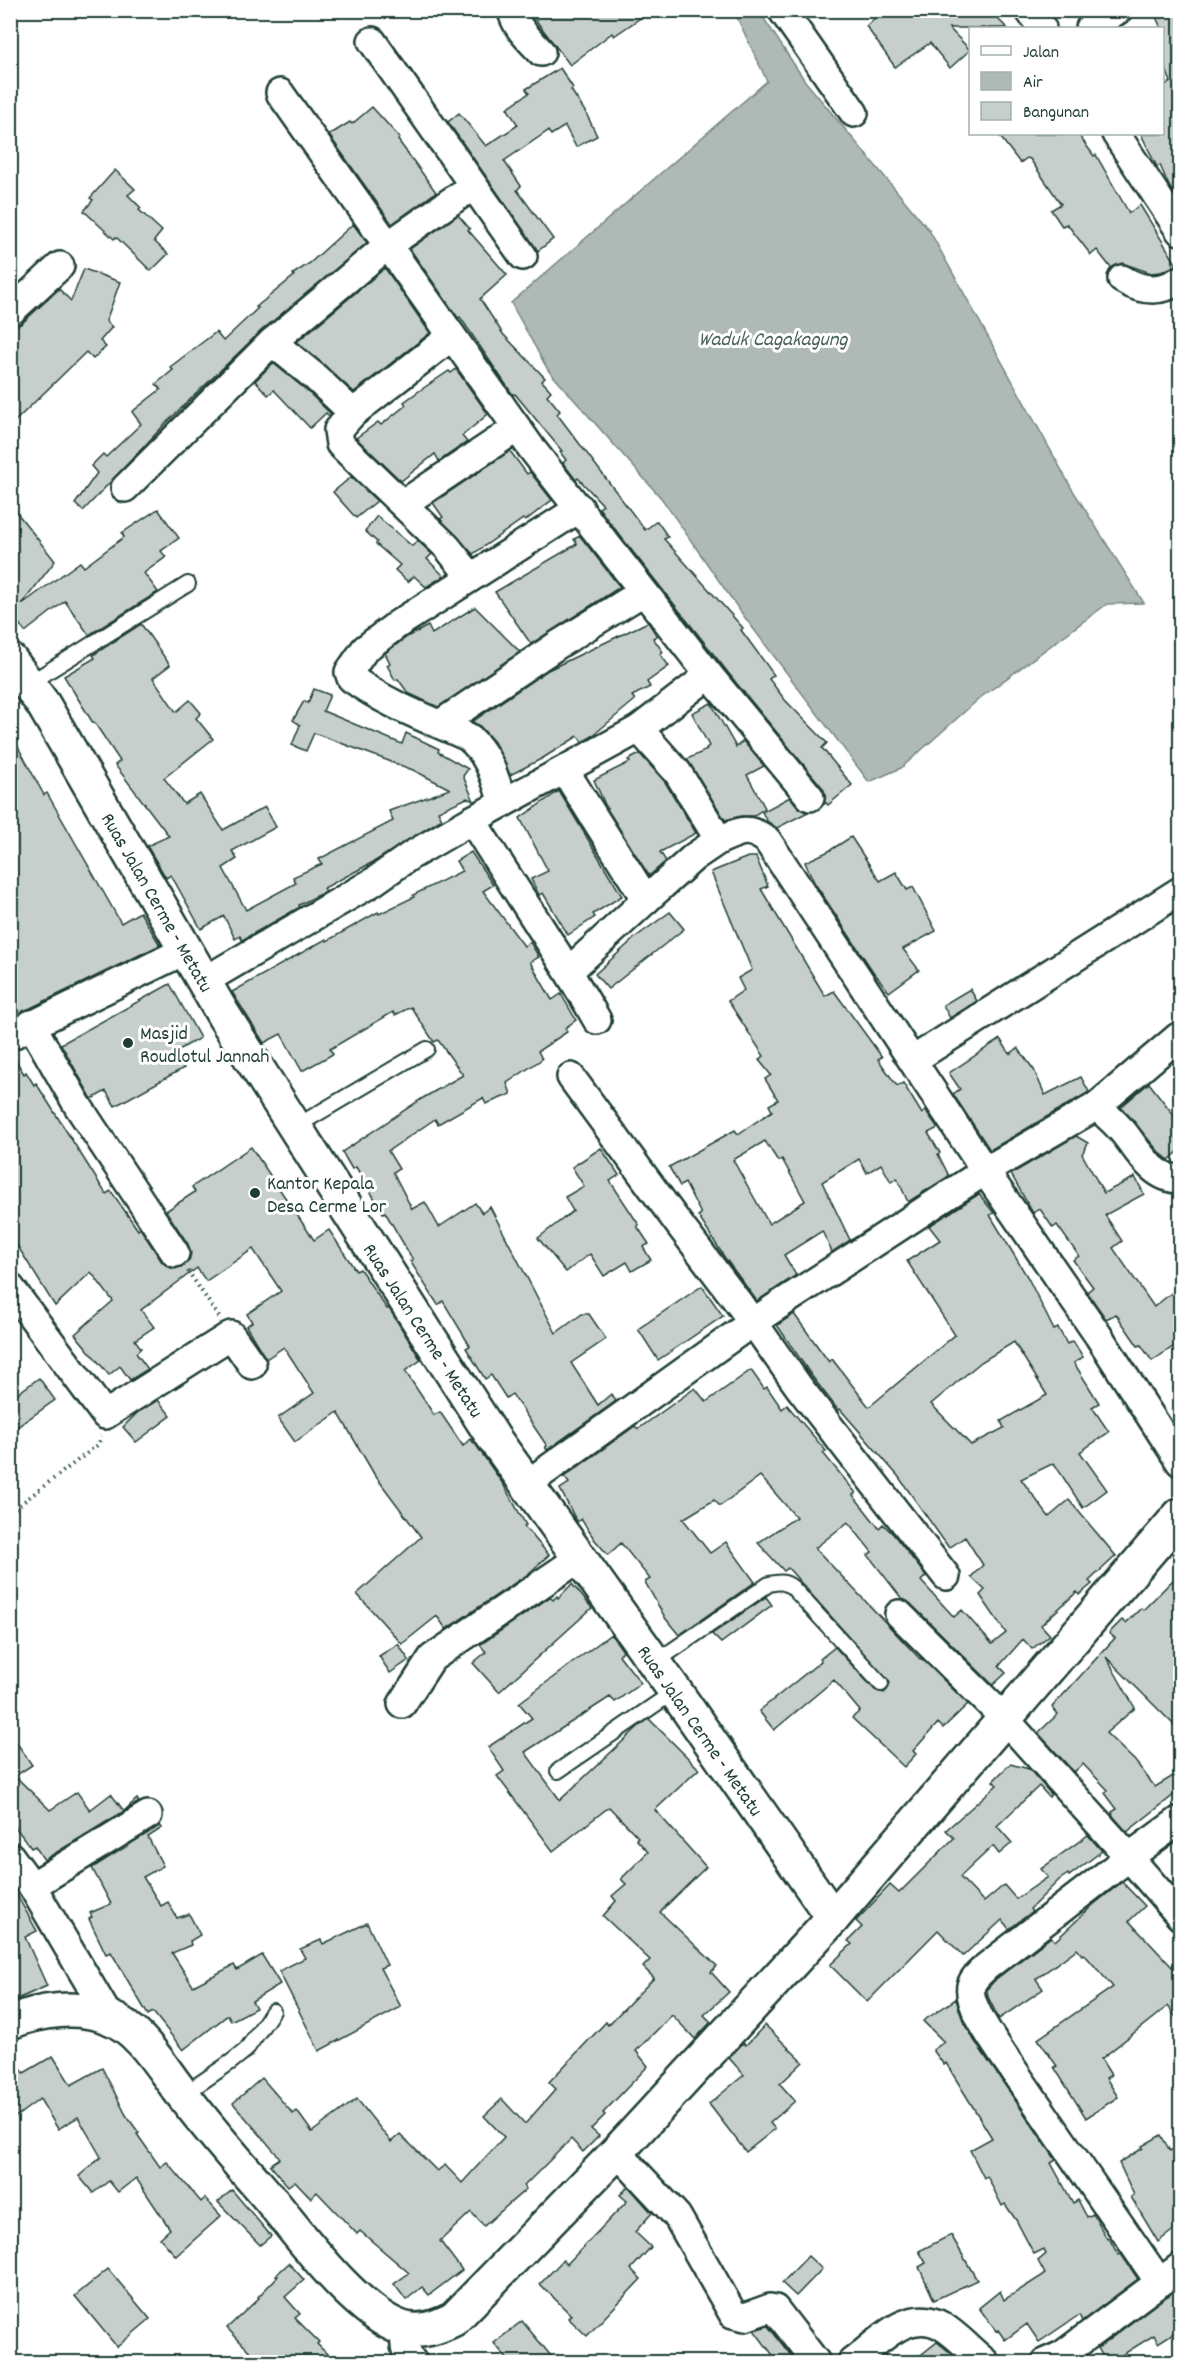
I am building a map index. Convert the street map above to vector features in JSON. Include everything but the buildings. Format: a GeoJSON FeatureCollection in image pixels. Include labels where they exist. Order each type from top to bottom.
{"type":"FeatureCollection","features":[{"type":"Feature","properties":{"kind":"main road","name":"Ruas Jalan Cerme - Metatu"},"geometry":{"type":"LineString","coordinates":[[20,672],[43,704],[204,981],[493,1437],[675,1691],[833,1918]]}},
{"type":"Feature","properties":{"kind":"main road"},"geometry":{"type":"LineString","coordinates":[[10,2022],[60,2010],[83,2011],[109,2017],[140,2040],[335,2277],[376,2314],[405,2329],[434,2329],[454,2319],[617,2152],[833,1918],[1180,1515]]}},
{"type":"Feature","properties":{"kind":"street"},"geometry":{"type":"LineString","coordinates":[[512,10],[512,15],[521,29],[541,52]]}},
{"type":"Feature","properties":{"kind":"street"},"geometry":{"type":"LineString","coordinates":[[782,10],[854,114]]}},
{"type":"Feature","properties":{"kind":"street"},"geometry":{"type":"LineString","coordinates":[[1029,10],[1041,27]]}},
{"type":"Feature","properties":{"kind":"street"},"geometry":{"type":"LineString","coordinates":[[1092,27],[1118,10]]}},
{"type":"Feature","properties":{"kind":"street"},"geometry":{"type":"LineString","coordinates":[[372,40],[522,256]]}},
{"type":"Feature","properties":{"kind":"street"},"geometry":{"type":"LineString","coordinates":[[280,93],[517,428],[709,675],[810,797]]}},
{"type":"Feature","properties":{"kind":"street"},"geometry":{"type":"LineString","coordinates":[[1117,135],[1180,231]]}},
{"type":"Feature","properties":{"kind":"street"},"geometry":{"type":"LineString","coordinates":[[125,488],[272,342],[387,246],[473,186]]}},
{"type":"Feature","properties":{"kind":"street"},"geometry":{"type":"LineString","coordinates":[[10,312],[60,266]]}},
{"type":"Feature","properties":{"kind":"street"},"geometry":{"type":"LineString","coordinates":[[1122,279],[1137,288],[1153,289],[1172,286],[1180,280]]}},
{"type":"Feature","properties":{"kind":"street"},"geometry":{"type":"LineString","coordinates":[[452,336],[353,413],[338,430],[340,444],[447,547],[471,577]]}},
{"type":"Feature","properties":{"kind":"street"},"geometry":{"type":"LineString","coordinates":[[272,342],[315,377],[353,413]]}},
{"type":"Feature","properties":{"kind":"street"},"geometry":{"type":"LineString","coordinates":[[403,504],[517,428]]}},
{"type":"Feature","properties":{"kind":"street"},"geometry":{"type":"LineString","coordinates":[[503,803],[484,752],[468,737],[375,696],[351,678],[349,672],[365,649],[398,624],[580,508]]}},
{"type":"Feature","properties":{"kind":"street"},"geometry":{"type":"LineString","coordinates":[[440,724],[559,644],[644,592]]}},
{"type":"Feature","properties":{"kind":"street"},"geometry":{"type":"LineString","coordinates":[[204,981],[373,882],[410,856],[472,820],[639,729],[709,675]]}},
{"type":"Feature","properties":{"kind":"street"},"geometry":{"type":"LineString","coordinates":[[639,729],[678,773],[719,840]]}},
{"type":"Feature","properties":{"kind":"street"},"geometry":{"type":"LineString","coordinates":[[565,771],[646,900]]}},
{"type":"Feature","properties":{"kind":"street"},"geometry":{"type":"LineString","coordinates":[[472,820],[527,910],[569,971],[597,1020]]}},
{"type":"Feature","properties":{"kind":"street"},"geometry":{"type":"LineString","coordinates":[[569,971],[694,857],[719,840],[740,832],[754,831],[767,840],[986,1171],[1098,1335],[1180,1462]]}},
{"type":"Feature","properties":{"kind":"street"},"geometry":{"type":"LineString","coordinates":[[914,1060],[1180,891]]}},
{"type":"Feature","properties":{"kind":"street"},"geometry":{"type":"LineString","coordinates":[[175,1253],[78,1106],[21,1030],[186,950]]}},
{"type":"Feature","properties":{"kind":"street"},"geometry":{"type":"LineString","coordinates":[[526,1484],[753,1322],[986,1171],[1097,1106],[1178,1036]]}},
{"type":"Feature","properties":{"kind":"street"},"geometry":{"type":"LineString","coordinates":[[571,1077],[799,1387],[946,1576]]}},
{"type":"Feature","properties":{"kind":"street"},"geometry":{"type":"LineString","coordinates":[[1097,1106],[1122,1131],[1150,1167],[1163,1176],[1180,1179]]}},
{"type":"Feature","properties":{"kind":"street"},"geometry":{"type":"LineString","coordinates":[[10,1287],[105,1415],[231,1335],[252,1365]]}},
{"type":"Feature","properties":{"kind":"street"},"geometry":{"type":"LineString","coordinates":[[402,1704],[432,1658],[579,1559]]}},
{"type":"Feature","properties":{"kind":"street"},"geometry":{"type":"LineString","coordinates":[[899,1614],[1005,1719],[1180,1916]]}},
{"type":"Feature","properties":{"kind":"street"},"geometry":{"type":"LineString","coordinates":[[32,1886],[148,1815]]}},
{"type":"Feature","properties":{"kind":"street"},"geometry":{"type":"LineString","coordinates":[[1046,2362],[1062,2355],[1170,2275],[1003,2055],[981,2020],[971,1994],[971,1986],[975,1977],[986,1967],[1180,1820]]}},
{"type":"Feature","properties":{"kind":"street"},"geometry":{"type":"LineString","coordinates":[[10,1856],[32,1886],[109,2017]]}},
{"type":"Feature","properties":{"kind":"street"},"geometry":{"type":"LineString","coordinates":[[617,2152],[677,2216],[733,2314],[745,2317],[770,2308],[775,2309],[816,2362]]}},
{"type":"Feature","properties":{"kind":"street"},"geometry":{"type":"LineString","coordinates":[[852,2362],[904,2323],[922,2319],[941,2325],[985,2362]]}},
{"type":"Feature","properties":{"kind":"street"},"geometry":{"type":"LineString","coordinates":[[405,2329],[404,2345],[413,2362]]}},
{"type":"Feature","properties":{"kind":"lane"},"geometry":{"type":"LineString","coordinates":[[20,672],[188,584]]}},
{"type":"Feature","properties":{"kind":"lane"},"geometry":{"type":"LineString","coordinates":[[295,1127],[427,1049]]}},
{"type":"Feature","properties":{"kind":"lane"},"geometry":{"type":"LineString","coordinates":[[654,1663],[769,1584],[779,1582],[787,1583],[792,1587],[881,1684]]}},
{"type":"Feature","properties":{"kind":"lane"},"geometry":{"type":"LineString","coordinates":[[558,1772],[675,1691]]}},
{"type":"Feature","properties":{"kind":"lane"},"geometry":{"type":"LineString","coordinates":[[183,2095],[246,2050],[273,2011]]}},
{"type":"Feature","properties":{"kind":"path"},"geometry":{"type":"LineString","coordinates":[[175,1253],[231,1335]]}},
{"type":"Feature","properties":{"kind":"path"},"geometry":{"type":"LineString","coordinates":[[10,1512],[99,1444]]}},
{"type":"Feature","properties":{"kind":"water","name":"Waduk Cagakagung"},"geometry":{"type":"Polygon","coordinates":[[[734,11],[759,11],[805,81],[929,230],[1072,489],[1144,603],[1107,604],[980,698],[901,768],[869,782],[740,611],[662,499],[548,370],[511,303],[767,81],[734,11]]]}},
{"type":"Feature","properties":{"kind":"place","name":"Masjid Roudlotul Jannah"},"geometry":{"type":"Point","coordinates":[128,1043]}},
{"type":"Feature","properties":{"kind":"place","name":"Kantor Kepala Desa Cerme Lor"},"geometry":{"type":"Point","coordinates":[255,1193]}}]}
